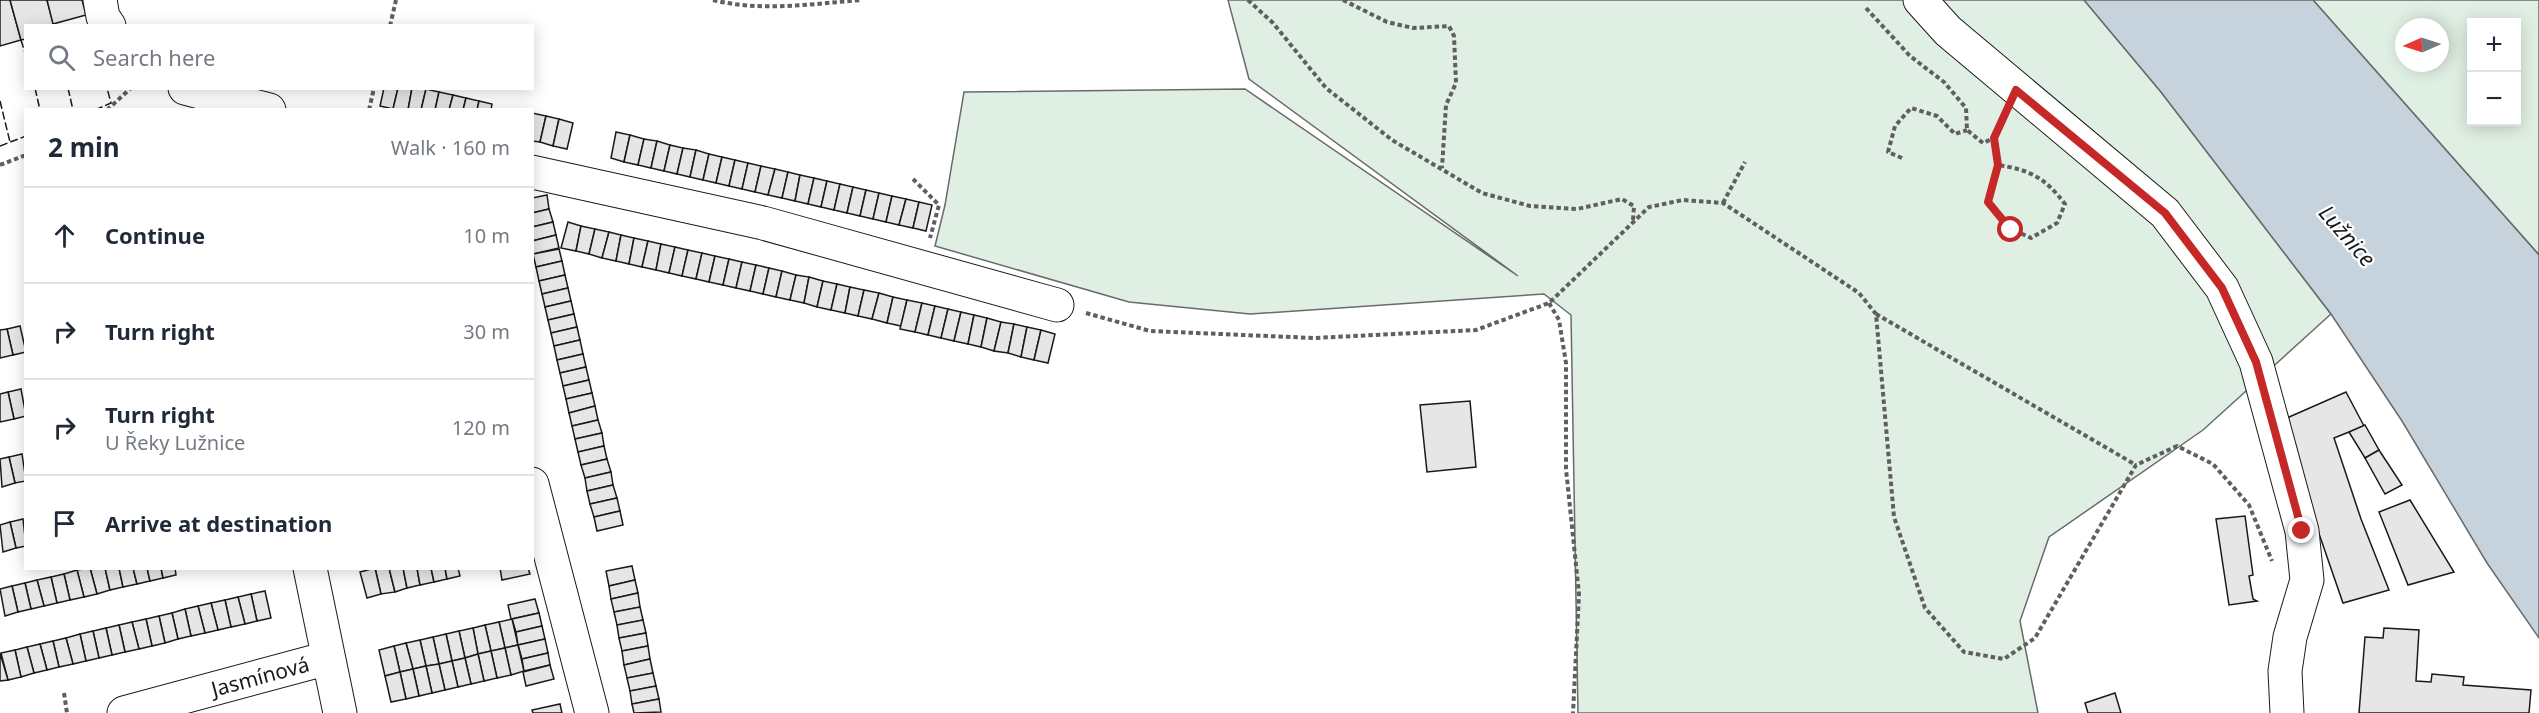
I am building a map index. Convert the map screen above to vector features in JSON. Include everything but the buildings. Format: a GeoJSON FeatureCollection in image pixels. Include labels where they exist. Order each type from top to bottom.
{"type":"FeatureCollection","features":[{"type":"Feature","properties":{"kind":"street"},"geometry":{"type":"LineString","coordinates":[[100,0],[103,17],[108,24]]}},
{"type":"Feature","properties":{"kind":"street"},"geometry":{"type":"LineString","coordinates":[[1920,0],[1948,31],[2165,213],[2222,288],[2256,362],[2302,531],[2307,580],[2290,637],[2285,671],[2287,713]]}},
{"type":"Feature","properties":{"kind":"street"},"geometry":{"type":"LineString","coordinates":[[195,97],[258,108]]}},
{"type":"Feature","properties":{"kind":"street"},"geometry":{"type":"LineString","coordinates":[[534,172],[763,223],[1057,305]]}},
{"type":"Feature","properties":{"kind":"street"},"geometry":{"type":"LineString","coordinates":[[534,492],[592,713]]}},
{"type":"Feature","properties":{"kind":"street"},"geometry":{"type":"LineString","coordinates":[[310,570],[340,713]]}},
{"type":"Feature","properties":{"kind":"street","name":"Jasmínová"},"geometry":{"type":"LineString","coordinates":[[124,713],[328,658]]}},
{"type":"Feature","properties":{"kind":"path"},"geometry":{"type":"LineString","coordinates":[[390,24],[396,0]]}},
{"type":"Feature","properties":{"kind":"path"},"geometry":{"type":"LineString","coordinates":[[713,0],[733,5],[766,7],[861,0]]}},
{"type":"Feature","properties":{"kind":"path"},"geometry":{"type":"LineString","coordinates":[[1248,0],[1273,23],[1326,88],[1392,140],[1482,193],[1530,206],[1577,208],[1622,199],[1634,206],[1633,221]]}},
{"type":"Feature","properties":{"kind":"path"},"geometry":{"type":"LineString","coordinates":[[1343,0],[1387,22],[1413,28],[1449,26],[1454,36],[1456,82],[1446,105],[1442,168]]}},
{"type":"Feature","properties":{"kind":"path"},"geometry":{"type":"LineString","coordinates":[[1866,8],[1910,56],[1944,82],[1966,108],[1967,130],[1983,143],[1994,138]]}},
{"type":"Feature","properties":{"kind":"path"},"geometry":{"type":"LineString","coordinates":[[109,108],[129,90]]}},
{"type":"Feature","properties":{"kind":"path"},"geometry":{"type":"LineString","coordinates":[[369,108],[374,90]]}},
{"type":"Feature","properties":{"kind":"path"},"geometry":{"type":"LineString","coordinates":[[1998,165],[2024,169],[2050,184],[2065,204],[2057,223],[2031,238],[2011,230],[1988,202],[1998,165],[1994,138],[2016,90]]}},
{"type":"Feature","properties":{"kind":"path"},"geometry":{"type":"LineString","coordinates":[[1902,158],[1888,152],[1895,126],[1911,108],[1937,116],[1955,134],[1967,130]]}},
{"type":"Feature","properties":{"kind":"path"},"geometry":{"type":"LineString","coordinates":[[0,165],[24,156]]}},
{"type":"Feature","properties":{"kind":"path"},"geometry":{"type":"LineString","coordinates":[[1724,203],[1745,162]]}},
{"type":"Feature","properties":{"kind":"path"},"geometry":{"type":"LineString","coordinates":[[913,179],[939,205],[922,267]]}},
{"type":"Feature","properties":{"kind":"path"},"geometry":{"type":"LineString","coordinates":[[1057,305],[1150,331],[1314,338],[1476,330],[1549,303],[1649,207],[1683,200],[1724,203],[1858,292],[1876,314],[2136,465]]}},
{"type":"Feature","properties":{"kind":"path"},"geometry":{"type":"LineString","coordinates":[[1549,303],[1559,320],[1566,363],[1566,469],[1579,594],[1573,713]]}},
{"type":"Feature","properties":{"kind":"path"},"geometry":{"type":"LineString","coordinates":[[1876,314],[1894,517],[1926,608],[1964,652],[2004,659],[2036,638],[2136,465],[2177,446],[2213,464],[2249,506],[2274,566]]}},
{"type":"Feature","properties":{"kind":"path"},"geometry":{"type":"LineString","coordinates":[[64,693],[67,713]]}},
{"type":"Feature","properties":{"kind":"green space"},"geometry":{"type":"Polygon","coordinates":[[[1228,0],[2084,0],[2161,92],[2331,314],[2203,430],[2049,537],[2020,621],[2038,713],[1578,713],[1571,315],[1544,294],[1250,314],[1129,302],[935,246],[945,205],[964,92],[1245,89],[1518,276],[1249,79],[1228,0]]]}},
{"type":"Feature","properties":{"kind":"green space"},"geometry":{"type":"Polygon","coordinates":[[[2313,0],[2539,0],[2539,255],[2313,0]]]}},
{"type":"Feature","properties":{"kind":"water","name":"Lužnice"},"geometry":{"type":"Polygon","coordinates":[[[2084,0],[2313,0],[2539,255],[2539,638],[2487,563],[2402,421],[2331,314],[2161,92],[2084,0]]]}},
{"type":"Feature","properties":{"kind":"fence"},"geometry":{"type":"LineString","coordinates":[[21,40],[24,50]]}},
{"type":"Feature","properties":{"kind":"fence"},"geometry":{"type":"LineString","coordinates":[[35,90],[40,108]]}},
{"type":"Feature","properties":{"kind":"fence"},"geometry":{"type":"LineString","coordinates":[[68,90],[73,108]]}},
{"type":"Feature","properties":{"kind":"fence"},"geometry":{"type":"LineString","coordinates":[[100,108],[111,103],[108,90]]}},
{"type":"Feature","properties":{"kind":"fence"},"geometry":{"type":"LineString","coordinates":[[0,101],[10,142]]}},
{"type":"Feature","properties":{"kind":"fence"},"geometry":{"type":"LineString","coordinates":[[0,146],[24,137]]}},
{"type":"Feature","properties":{"kind":"route"},"geometry":{"type":"LineString","coordinates":[[2011,230],[1988,202],[1998,165],[1994,138],[2016,90],[2165,213],[2222,288],[2256,362],[2302,531]]}}]}
